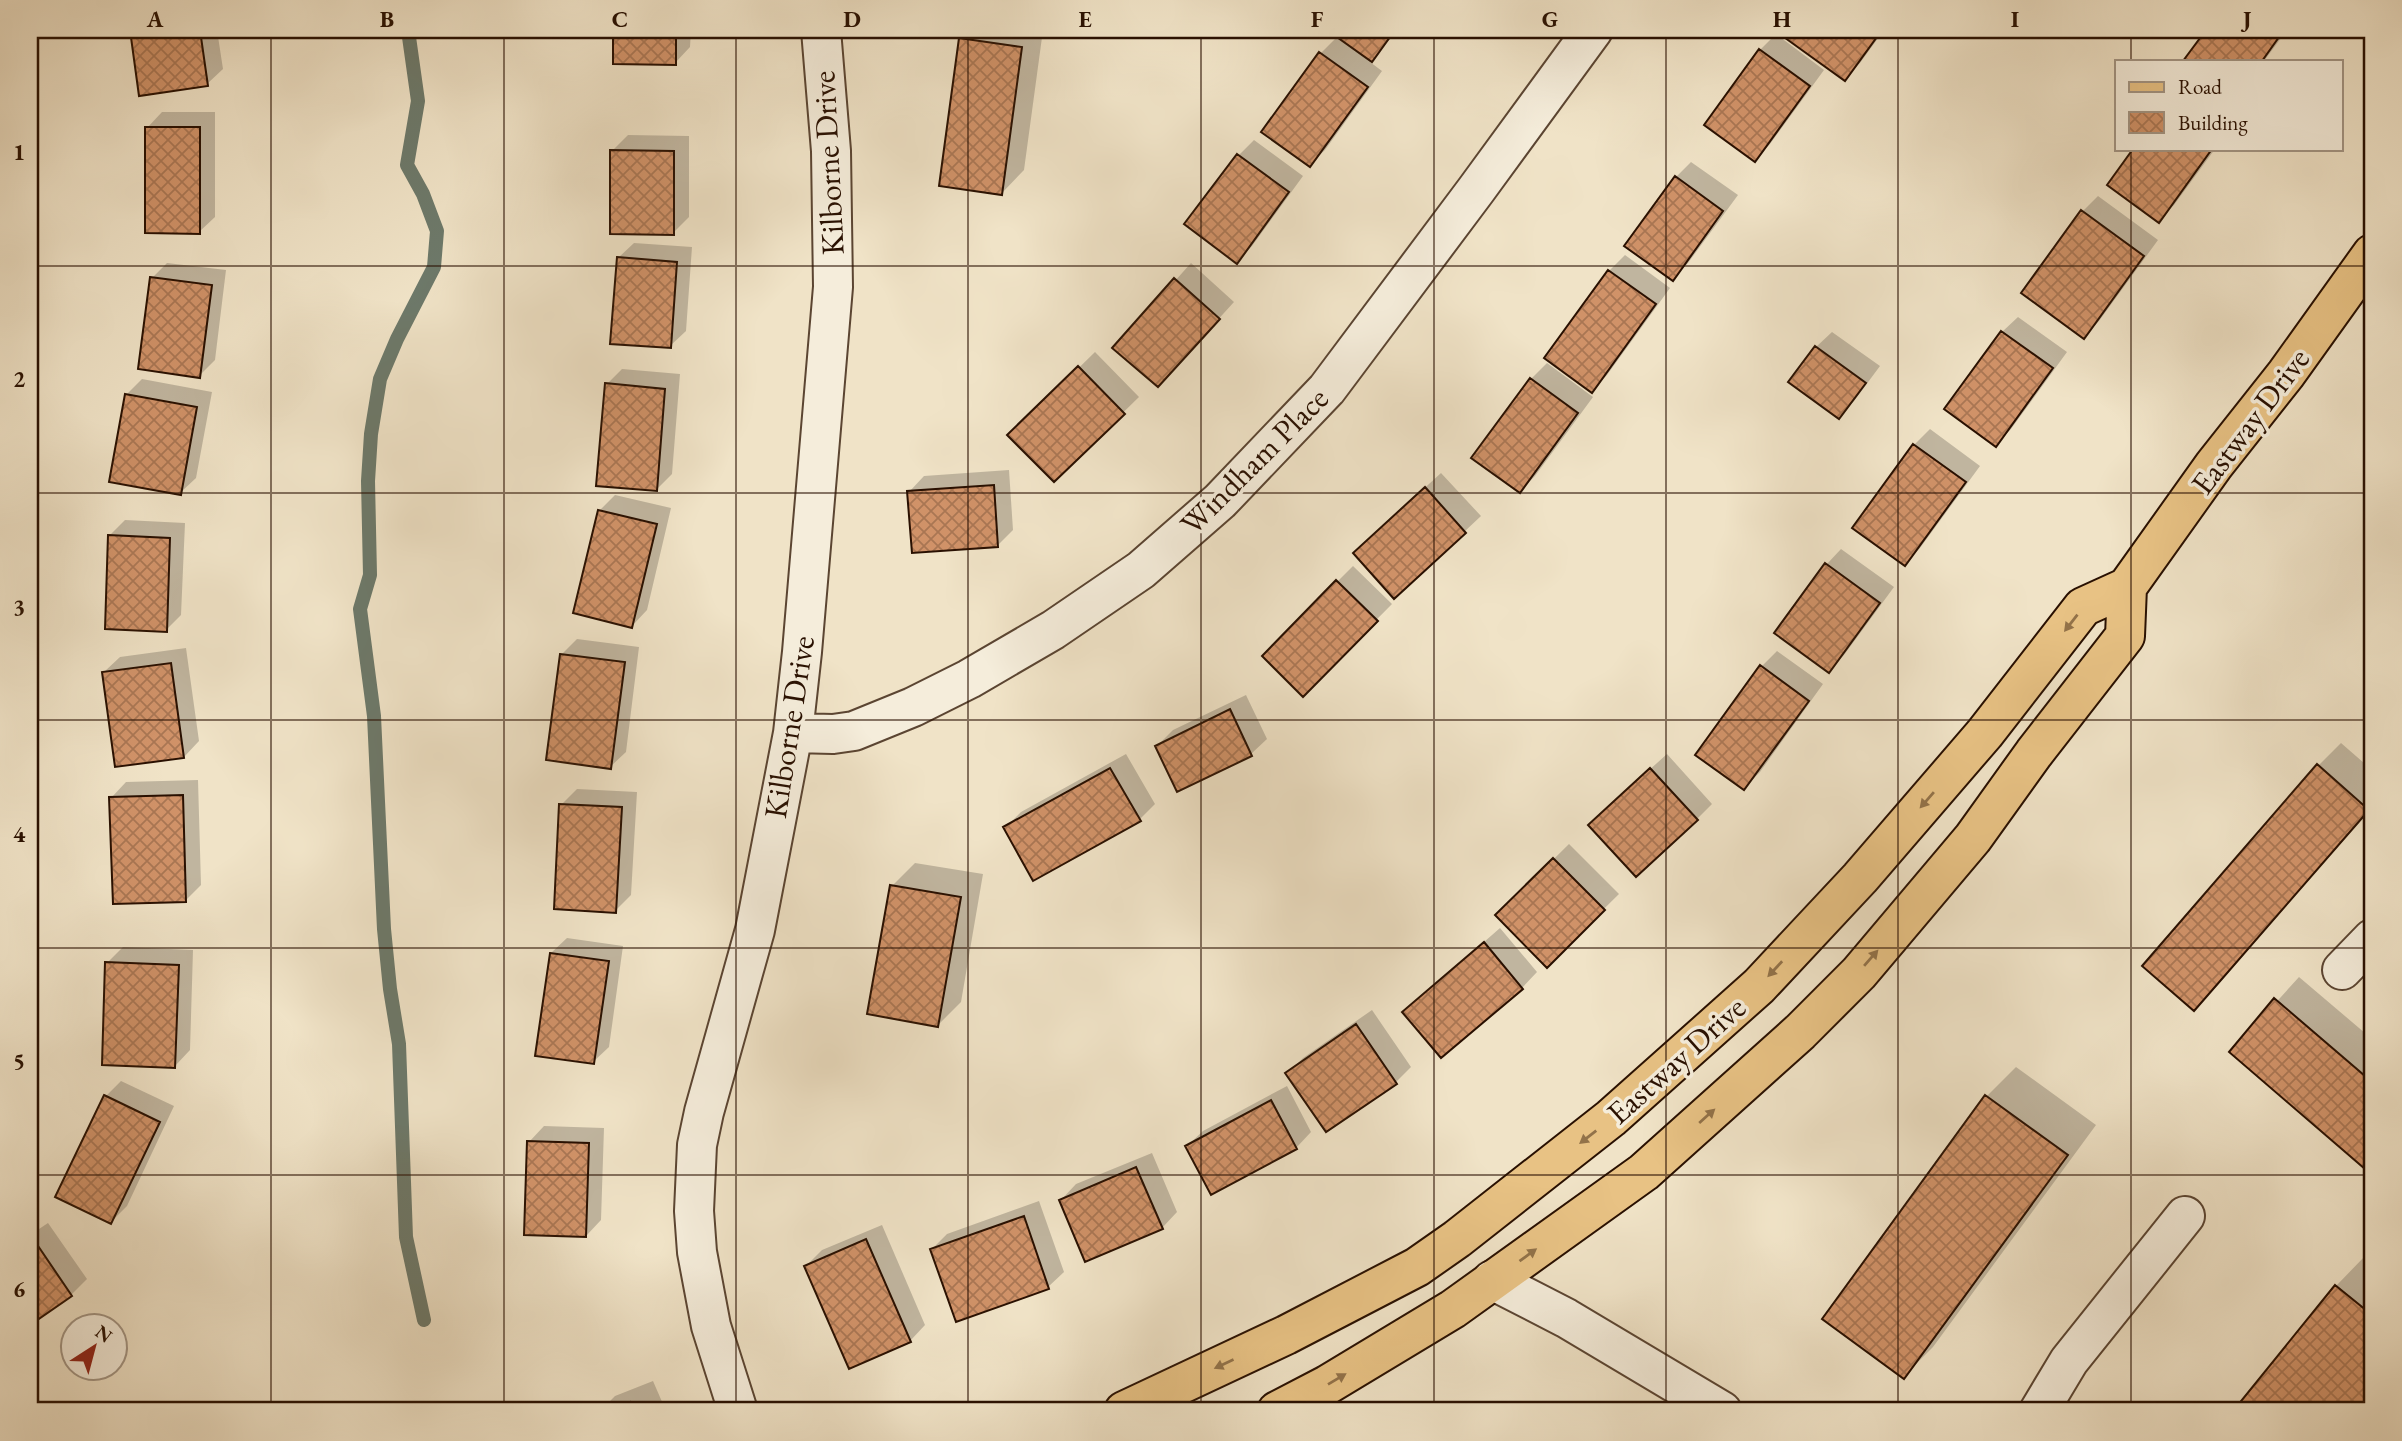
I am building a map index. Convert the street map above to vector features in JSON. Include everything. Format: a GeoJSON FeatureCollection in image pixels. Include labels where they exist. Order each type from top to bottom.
{"type":"FeatureCollection","features":[{"type":"Feature","properties":{"kind":"main road","name":"Eastway Drive"},"geometry":{"type":"LineString","coordinates":[[1124,1411],[1286,1335],[1417,1267],[1457,1239],[1611,1118],[1759,986],[1860,878],[1985,733],[2083,607],[2127,587],[2214,465],[2286,374],[2372,254]]}},
{"type":"Feature","properties":{"kind":"main road","name":"Eastway Drive"},"geometry":{"type":"LineString","coordinates":[[1277,1411],[1327,1385],[1441,1316],[1644,1172],[1800,1032],[1858,973],[1973,838],[2034,753],[2125,636],[2127,587]]}},
{"type":"Feature","properties":{"kind":"street","name":"Kilborne Drive"},"geometry":{"type":"LineString","coordinates":[[738,1411],[711,1326],[697,1252],[694,1211],[697,1145],[755,930],[793,733],[805,629],[833,287],[830,143],[821,30]]}},
{"type":"Feature","properties":{"kind":"street","name":"Windham Place"},"geometry":{"type":"LineString","coordinates":[[793,733],[833,734],[854,731],[914,707],[969,679],[1054,630],[1141,570],[1220,501],[1326,389],[1593,30]]}},
{"type":"Feature","properties":{"kind":"street"},"geometry":{"type":"LineString","coordinates":[[2342,970],[2372,939]]}},
{"type":"Feature","properties":{"kind":"street"},"geometry":{"type":"LineString","coordinates":[[2039,1411],[2069,1361],[2185,1216]]}},
{"type":"Feature","properties":{"kind":"street"},"geometry":{"type":"LineString","coordinates":[[1492,1280],[1566,1318],[1722,1411]]}},
{"type":"Feature","properties":{"kind":"building"},"geometry":{"type":"Polygon","coordinates":[[[130,30],[200,30],[208,86],[139,96],[130,30]]]}},
{"type":"Feature","properties":{"kind":"building"},"geometry":{"type":"Polygon","coordinates":[[[613,30],[676,30],[676,65],[613,64],[613,30]]]}},
{"type":"Feature","properties":{"kind":"building"},"geometry":{"type":"Polygon","coordinates":[[[1327,30],[1395,30],[1372,62],[1327,30]]]}},
{"type":"Feature","properties":{"kind":"building"},"geometry":{"type":"Polygon","coordinates":[[[1774,30],[1882,30],[1845,81],[1774,30]]]}},
{"type":"Feature","properties":{"kind":"building"},"geometry":{"type":"Polygon","coordinates":[[[2206,30],[2284,30],[2263,60],[2184,60],[2206,30]]]}},
{"type":"Feature","properties":{"kind":"building"},"geometry":{"type":"Polygon","coordinates":[[[959,38],[1022,47],[1002,195],[939,186],[959,38]]]}},
{"type":"Feature","properties":{"kind":"building"},"geometry":{"type":"Polygon","coordinates":[[[1759,49],[1810,86],[1755,162],[1704,125],[1759,49]]]}},
{"type":"Feature","properties":{"kind":"building"},"geometry":{"type":"Polygon","coordinates":[[[1319,52],[1368,87],[1310,167],[1261,132],[1319,52]]]}},
{"type":"Feature","properties":{"kind":"building"},"geometry":{"type":"Polygon","coordinates":[[[145,127],[200,127],[200,234],[145,233],[145,127]]]}},
{"type":"Feature","properties":{"kind":"building"},"geometry":{"type":"Polygon","coordinates":[[[610,150],[674,151],[674,235],[610,234],[610,150]]]}},
{"type":"Feature","properties":{"kind":"building"},"geometry":{"type":"Polygon","coordinates":[[[2132,150],[2211,150],[2159,223],[2107,185],[2132,150]]]}},
{"type":"Feature","properties":{"kind":"building"},"geometry":{"type":"Polygon","coordinates":[[[1237,154],[1289,192],[1237,264],[1184,224],[1237,154]]]}},
{"type":"Feature","properties":{"kind":"building"},"geometry":{"type":"Polygon","coordinates":[[[1675,176],[1723,211],[1673,281],[1624,246],[1675,176]]]}},
{"type":"Feature","properties":{"kind":"building"},"geometry":{"type":"Polygon","coordinates":[[[2081,210],[2144,256],[2084,339],[2021,293],[2081,210]]]}},
{"type":"Feature","properties":{"kind":"building"},"geometry":{"type":"Polygon","coordinates":[[[617,257],[677,262],[671,348],[610,344],[617,257]]]}},
{"type":"Feature","properties":{"kind":"building"},"geometry":{"type":"Polygon","coordinates":[[[1608,270],[1656,304],[1592,393],[1544,358],[1608,270]]]}},
{"type":"Feature","properties":{"kind":"building"},"geometry":{"type":"Polygon","coordinates":[[[150,277],[212,285],[200,378],[138,369],[150,277]]]}},
{"type":"Feature","properties":{"kind":"building"},"geometry":{"type":"Polygon","coordinates":[[[1174,278],[1220,319],[1158,387],[1112,348],[1174,278]]]}},
{"type":"Feature","properties":{"kind":"building"},"geometry":{"type":"Polygon","coordinates":[[[2001,331],[2053,368],[1996,447],[1944,409],[2001,331]]]}},
{"type":"Feature","properties":{"kind":"building"},"geometry":{"type":"Polygon","coordinates":[[[1815,346],[1866,383],[1839,419],[1788,382],[1815,346]]]}},
{"type":"Feature","properties":{"kind":"building"},"geometry":{"type":"Polygon","coordinates":[[[1078,366],[1125,414],[1054,482],[1007,435],[1078,366]]]}},
{"type":"Feature","properties":{"kind":"building"},"geometry":{"type":"Polygon","coordinates":[[[1530,378],[1578,413],[1520,493],[1471,458],[1530,378]]]}},
{"type":"Feature","properties":{"kind":"building"},"geometry":{"type":"Polygon","coordinates":[[[605,383],[665,389],[657,491],[596,486],[605,383]]]}},
{"type":"Feature","properties":{"kind":"building"},"geometry":{"type":"Polygon","coordinates":[[[125,394],[197,407],[181,495],[109,482],[125,394]]]}},
{"type":"Feature","properties":{"kind":"building"},"geometry":{"type":"Polygon","coordinates":[[[1913,444],[1966,482],[1905,566],[1852,528],[1913,444]]]}},
{"type":"Feature","properties":{"kind":"building"},"geometry":{"type":"Polygon","coordinates":[[[994,485],[998,547],[912,553],[907,491],[994,485]]]}},
{"type":"Feature","properties":{"kind":"building"},"geometry":{"type":"Polygon","coordinates":[[[1425,487],[1466,533],[1394,599],[1353,553],[1425,487]]]}},
{"type":"Feature","properties":{"kind":"building"},"geometry":{"type":"Polygon","coordinates":[[[598,510],[657,524],[632,628],[573,613],[598,510]]]}},
{"type":"Feature","properties":{"kind":"building"},"geometry":{"type":"Polygon","coordinates":[[[108,535],[170,538],[167,632],[105,629],[108,535]]]}},
{"type":"Feature","properties":{"kind":"building"},"geometry":{"type":"Polygon","coordinates":[[[1825,563],[1880,603],[1829,673],[1774,633],[1825,563]]]}},
{"type":"Feature","properties":{"kind":"building"},"geometry":{"type":"Polygon","coordinates":[[[1336,580],[1378,621],[1303,697],[1262,656],[1336,580]]]}},
{"type":"Feature","properties":{"kind":"building"},"geometry":{"type":"Polygon","coordinates":[[[560,654],[625,662],[611,769],[546,760],[560,654]]]}},
{"type":"Feature","properties":{"kind":"building"},"geometry":{"type":"Polygon","coordinates":[[[171,663],[184,758],[115,767],[102,672],[171,663]]]}},
{"type":"Feature","properties":{"kind":"building"},"geometry":{"type":"Polygon","coordinates":[[[1760,665],[1809,701],[1744,790],[1695,755],[1760,665]]]}},
{"type":"Feature","properties":{"kind":"building"},"geometry":{"type":"Polygon","coordinates":[[[1230,709],[1252,756],[1177,792],[1155,746],[1230,709]]]}},
{"type":"Feature","properties":{"kind":"building"},"geometry":{"type":"Polygon","coordinates":[[[2317,764],[2369,810],[2194,1011],[2142,966],[2317,764]]]}},
{"type":"Feature","properties":{"kind":"building"},"geometry":{"type":"Polygon","coordinates":[[[1110,768],[1141,821],[1033,881],[1003,827],[1110,768]]]}},
{"type":"Feature","properties":{"kind":"building"},"geometry":{"type":"Polygon","coordinates":[[[1650,768],[1698,820],[1636,877],[1588,825],[1650,768]]]}},
{"type":"Feature","properties":{"kind":"building"},"geometry":{"type":"Polygon","coordinates":[[[183,795],[186,902],[113,904],[109,797],[183,795]]]}},
{"type":"Feature","properties":{"kind":"building"},"geometry":{"type":"Polygon","coordinates":[[[559,804],[622,807],[616,913],[554,909],[559,804]]]}},
{"type":"Feature","properties":{"kind":"building"},"geometry":{"type":"Polygon","coordinates":[[[1553,858],[1605,910],[1547,968],[1495,915],[1553,858]]]}},
{"type":"Feature","properties":{"kind":"building"},"geometry":{"type":"Polygon","coordinates":[[[890,885],[961,897],[938,1027],[867,1014],[890,885]]]}},
{"type":"Feature","properties":{"kind":"building"},"geometry":{"type":"Polygon","coordinates":[[[1484,942],[1523,989],[1441,1058],[1402,1012],[1484,942]]]}},
{"type":"Feature","properties":{"kind":"building"},"geometry":{"type":"Polygon","coordinates":[[[550,953],[609,961],[594,1064],[535,1056],[550,953]]]}},
{"type":"Feature","properties":{"kind":"building"},"geometry":{"type":"Polygon","coordinates":[[[105,962],[179,965],[175,1068],[102,1065],[105,962]]]}},
{"type":"Feature","properties":{"kind":"building"},"geometry":{"type":"Polygon","coordinates":[[[2274,998],[2372,1082],[2372,1175],[2229,1052],[2274,998]]]}},
{"type":"Feature","properties":{"kind":"building"},"geometry":{"type":"Polygon","coordinates":[[[1356,1024],[1397,1084],[1326,1132],[1285,1073],[1356,1024]]]}},
{"type":"Feature","properties":{"kind":"building"},"geometry":{"type":"Polygon","coordinates":[[[104,1095],[160,1122],[111,1224],[55,1197],[104,1095]]]}},
{"type":"Feature","properties":{"kind":"building"},"geometry":{"type":"Polygon","coordinates":[[[1985,1095],[2068,1155],[1904,1379],[1822,1319],[1985,1095]]]}},
{"type":"Feature","properties":{"kind":"building"},"geometry":{"type":"Polygon","coordinates":[[[1271,1100],[1297,1149],[1211,1195],[1185,1146],[1271,1100]]]}},
{"type":"Feature","properties":{"kind":"building"},"geometry":{"type":"Polygon","coordinates":[[[527,1141],[589,1143],[586,1237],[524,1235],[527,1141]]]}},
{"type":"Feature","properties":{"kind":"building"},"geometry":{"type":"Polygon","coordinates":[[[1136,1167],[1163,1229],[1085,1262],[1059,1200],[1136,1167]]]}},
{"type":"Feature","properties":{"kind":"building"},"geometry":{"type":"Polygon","coordinates":[[[1024,1216],[1049,1289],[956,1322],[930,1249],[1024,1216]]]}},
{"type":"Feature","properties":{"kind":"building"},"geometry":{"type":"Polygon","coordinates":[[[32,1237],[72,1296],[30,1325],[30,1238],[32,1237]]]}},
{"type":"Feature","properties":{"kind":"building"},"geometry":{"type":"Polygon","coordinates":[[[866,1239],[911,1342],[849,1369],[804,1266],[866,1239]]]}},
{"type":"Feature","properties":{"kind":"building"},"geometry":{"type":"Polygon","coordinates":[[[2335,1285],[2372,1315],[2372,1411],[2233,1411],[2335,1285]]]}},
{"type":"Feature","properties":{"kind":"building"},"geometry":{"type":"Polygon","coordinates":[[[630,1402],[633,1411],[608,1411],[630,1402]]]}},
{"type":"Feature","properties":{"kind":"waterway"},"geometry":{"type":"LineString","coordinates":[[408,30],[418,101],[407,165],[423,194],[437,231],[434,267],[380,379],[371,434],[368,481],[370,575],[360,609],[374,716],[384,929],[399,1044],[406,1237],[424,1320]]}}]}
